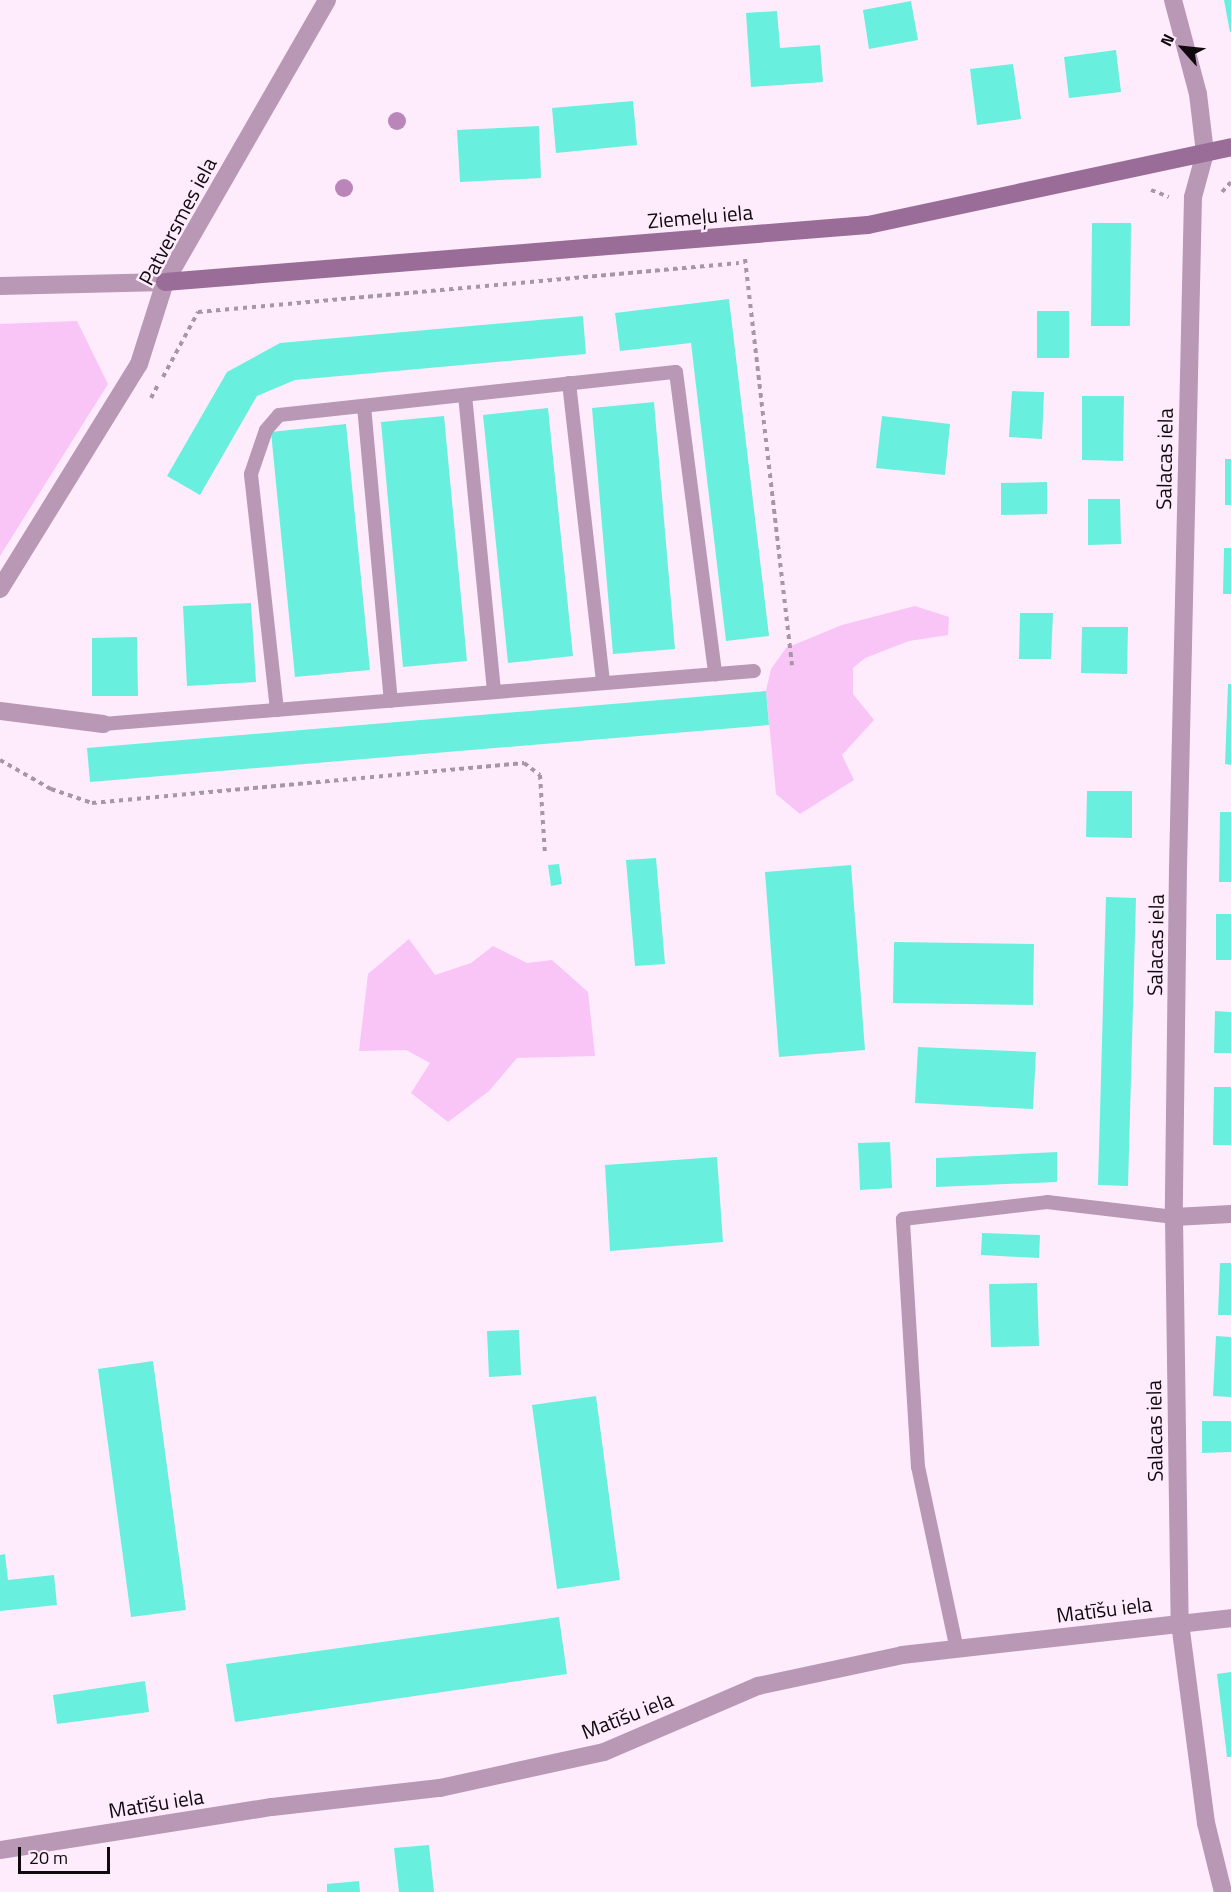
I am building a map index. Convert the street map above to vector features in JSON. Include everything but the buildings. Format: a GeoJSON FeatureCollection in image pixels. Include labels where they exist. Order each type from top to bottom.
{"type":"FeatureCollection","features":[{"type":"Feature","properties":{"kind":"street","name":"Patversmes iela"},"geometry":{"type":"LineString","coordinates":[[0,589],[139,363],[165,282],[327,0]]}},
{"type":"Feature","properties":{"kind":"street","name":"Salacas iela"},"geometry":{"type":"LineString","coordinates":[[1173,0],[1198,94],[1205,153],[1193,197],[1174,1217],[1180,1623],[1206,1824],[1223,1892]]}},
{"type":"Feature","properties":{"kind":"street","name":"Ziemeļu iela"},"geometry":{"type":"LineString","coordinates":[[165,282],[868,225],[1231,147]]}},
{"type":"Feature","properties":{"kind":"street"},"geometry":{"type":"LineString","coordinates":[[0,286],[165,282]]}},
{"type":"Feature","properties":{"kind":"street"},"geometry":{"type":"LineString","coordinates":[[0,711],[103,724]]}},
{"type":"Feature","properties":{"kind":"street"},"geometry":{"type":"LineString","coordinates":[[1174,1217],[1231,1214]]}},
{"type":"Feature","properties":{"kind":"street","name":"Matīšu iela"},"geometry":{"type":"LineString","coordinates":[[0,1850],[272,1807],[440,1788],[604,1752],[758,1686],[902,1655],[1231,1618]]}},
{"type":"Feature","properties":{"kind":"lane"},"geometry":{"type":"LineString","coordinates":[[277,710],[251,474],[266,430],[279,415],[676,372],[715,674]]}},
{"type":"Feature","properties":{"kind":"lane"},"geometry":{"type":"LineString","coordinates":[[568,383],[603,683]]}},
{"type":"Feature","properties":{"kind":"lane"},"geometry":{"type":"LineString","coordinates":[[465,395],[494,692]]}},
{"type":"Feature","properties":{"kind":"lane"},"geometry":{"type":"LineString","coordinates":[[364,406],[391,701]]}},
{"type":"Feature","properties":{"kind":"lane"},"geometry":{"type":"LineString","coordinates":[[103,724],[754,671]]}},
{"type":"Feature","properties":{"kind":"lane"},"geometry":{"type":"LineString","coordinates":[[957,1650],[918,1467],[903,1219],[1047,1203],[1174,1217]]}},
{"type":"Feature","properties":{"kind":"path"},"geometry":{"type":"LineString","coordinates":[[1219,195],[1231,182]]}},
{"type":"Feature","properties":{"kind":"path"},"geometry":{"type":"LineString","coordinates":[[742,235],[792,665]]}},
{"type":"Feature","properties":{"kind":"path"},"geometry":{"type":"LineString","coordinates":[[0,760],[51,789],[92,803],[524,763],[540,775],[545,854]]}},
{"type":"Feature","properties":{"kind":"shaded area"},"geometry":{"type":"Polygon","coordinates":[[[77,321],[108,384],[0,556],[0,324],[77,321]]]}},
{"type":"Feature","properties":{"kind":"shaded area"},"geometry":{"type":"Polygon","coordinates":[[[915,606],[949,617],[948,635],[909,641],[865,658],[853,668],[853,694],[874,720],[842,755],[854,780],[800,814],[776,794],[766,691],[771,669],[786,648],[842,625],[915,606]]]}},
{"type":"Feature","properties":{"kind":"shaded area"},"geometry":{"type":"Polygon","coordinates":[[[409,939],[435,975],[471,963],[493,946],[527,963],[552,960],[588,992],[595,1056],[517,1058],[489,1091],[448,1122],[411,1093],[430,1063],[406,1050],[359,1051],[368,974],[409,939]]]}}]}
